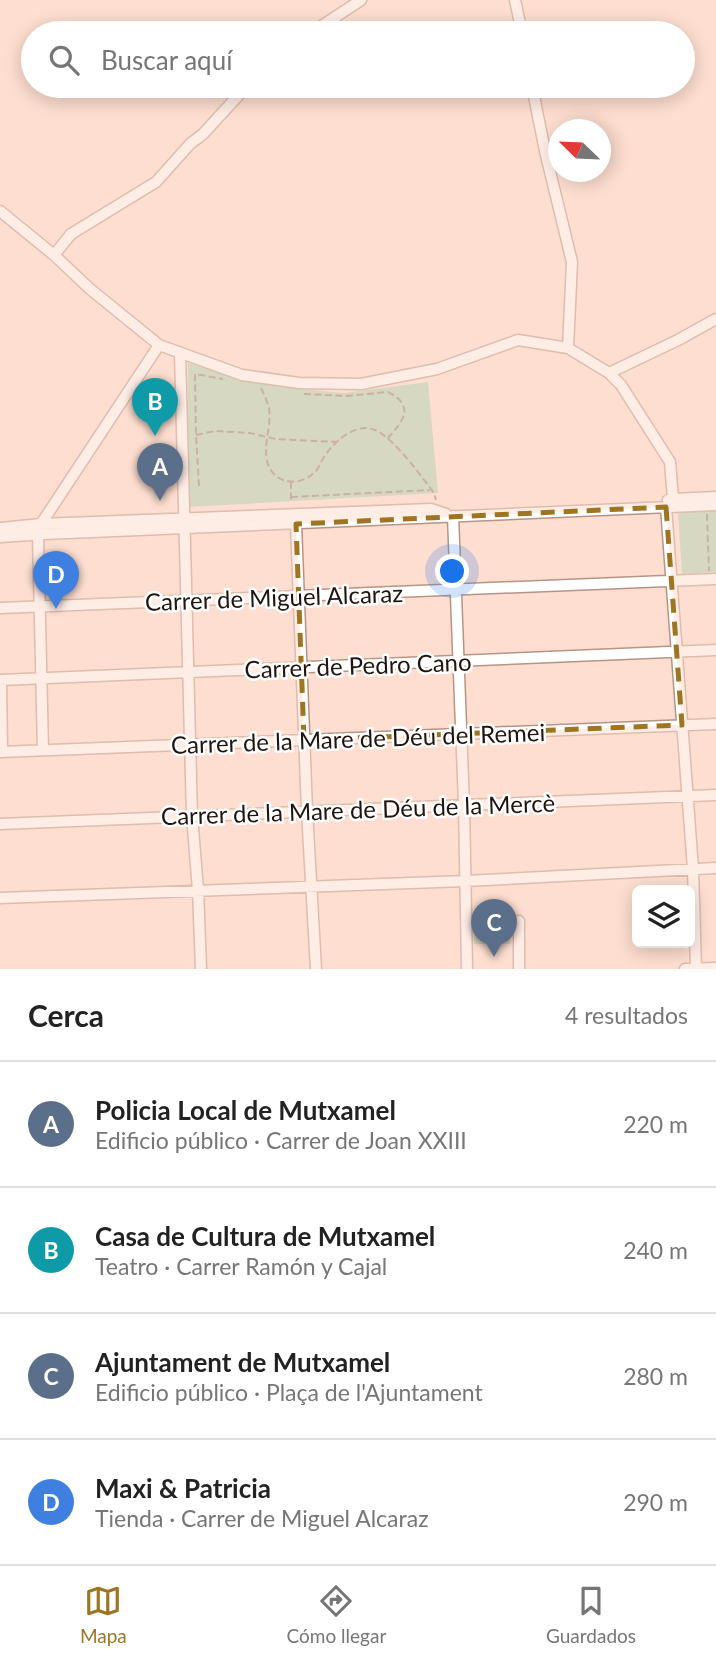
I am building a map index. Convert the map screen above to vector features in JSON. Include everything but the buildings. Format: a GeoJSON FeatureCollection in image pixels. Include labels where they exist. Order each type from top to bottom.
{"type":"FeatureCollection","features":[{"type":"Feature","properties":{"kind":"street"},"geometry":{"type":"LineString","coordinates":[[329,21],[361,0]]}},
{"type":"Feature","properties":{"kind":"street"},"geometry":{"type":"LineString","coordinates":[[515,0],[519,21]]}},
{"type":"Feature","properties":{"kind":"street"},"geometry":{"type":"LineString","coordinates":[[54,255],[71,234],[156,182],[236,98]]}},
{"type":"Feature","properties":{"kind":"street"},"geometry":{"type":"LineString","coordinates":[[534,98],[572,262],[568,348]]}},
{"type":"Feature","properties":{"kind":"street"},"geometry":{"type":"LineString","coordinates":[[0,211],[159,345],[242,375],[299,383],[361,384],[437,369],[518,340],[568,348],[609,373],[621,385],[670,462],[671,581],[693,869],[696,969]]}},
{"type":"Feature","properties":{"kind":"street"},"geometry":{"type":"LineString","coordinates":[[609,373],[716,319]]}},
{"type":"Feature","properties":{"kind":"street"},"geometry":{"type":"LineString","coordinates":[[43,751],[41,531],[159,345]]}},
{"type":"Feature","properties":{"kind":"street"},"geometry":{"type":"LineString","coordinates":[[180,353],[192,816],[201,969]]}},
{"type":"Feature","properties":{"kind":"street"},"geometry":{"type":"LineString","coordinates":[[184,523],[296,524],[648,508],[716,497]]}},
{"type":"Feature","properties":{"kind":"street"},"geometry":{"type":"LineString","coordinates":[[669,503],[711,505]]}},
{"type":"Feature","properties":{"kind":"street"},"geometry":{"type":"LineString","coordinates":[[0,537],[41,531],[431,509],[453,516]]}},
{"type":"Feature","properties":{"kind":"street"},"geometry":{"type":"LineString","coordinates":[[453,516],[467,969]]}},
{"type":"Feature","properties":{"kind":"street"},"geometry":{"type":"LineString","coordinates":[[296,524],[316,969]]}},
{"type":"Feature","properties":{"kind":"street"},"geometry":{"type":"LineString","coordinates":[[0,528],[41,531]]}},
{"type":"Feature","properties":{"kind":"street","name":"Carrer de Miguel Alcaraz"},"geometry":{"type":"LineString","coordinates":[[0,608],[713,579]]}},
{"type":"Feature","properties":{"kind":"street","name":"Carrer de Pedro Cano"},"geometry":{"type":"LineString","coordinates":[[0,680],[716,650]]}},
{"type":"Feature","properties":{"kind":"street"},"geometry":{"type":"LineString","coordinates":[[0,680],[1,752]]}},
{"type":"Feature","properties":{"kind":"street","name":"Carrer de la Mare de Déu del Remei"},"geometry":{"type":"LineString","coordinates":[[1,752],[716,724]]}},
{"type":"Feature","properties":{"kind":"street","name":"Carrer de la Mare de Déu de la Mercè"},"geometry":{"type":"LineString","coordinates":[[0,824],[716,795]]}},
{"type":"Feature","properties":{"kind":"street"},"geometry":{"type":"LineString","coordinates":[[0,898],[465,881],[716,868]]}},
{"type":"Feature","properties":{"kind":"street"},"geometry":{"type":"LineString","coordinates":[[466,922],[519,921],[519,969]]}},
{"type":"Feature","properties":{"kind":"street"},"geometry":{"type":"LineString","coordinates":[[685,969],[716,968]]}},
{"type":"Feature","properties":{"kind":"path"},"geometry":{"type":"LineString","coordinates":[[199,486],[195,373],[230,380]]}},
{"type":"Feature","properties":{"kind":"path"},"geometry":{"type":"LineString","coordinates":[[267,388],[261,387],[269,408],[267,464],[279,478],[291,482],[311,475],[338,442],[355,429],[365,428],[374,430],[387,439],[431,489],[291,497]]}},
{"type":"Feature","properties":{"kind":"path"},"geometry":{"type":"LineString","coordinates":[[301,393],[348,396],[388,392],[393,394],[402,401],[405,409],[403,420],[387,439]]}},
{"type":"Feature","properties":{"kind":"path"},"geometry":{"type":"LineString","coordinates":[[196,435],[215,431],[250,433],[268,438],[338,442]]}},
{"type":"Feature","properties":{"kind":"path"},"geometry":{"type":"LineString","coordinates":[[291,482],[291,502]]}},
{"type":"Feature","properties":{"kind":"path"},"geometry":{"type":"LineString","coordinates":[[711,505],[713,579]]}},
{"type":"Feature","properties":{"kind":"highlighted area"},"geometry":{"type":"Polygon","coordinates":[[[666,507],[682,725],[304,740],[296,524],[666,507]]]}},
{"type":"Feature","properties":{"kind":"green space"},"geometry":{"type":"Polygon","coordinates":[[[188,363],[236,378],[279,387],[344,393],[428,382],[438,493],[188,507],[188,363]]]}},
{"type":"Feature","properties":{"kind":"green space"},"geometry":{"type":"Polygon","coordinates":[[[678,511],[716,511],[716,572],[682,574],[678,511]]]}},
{"type":"Feature","properties":{"kind":"green space"},"geometry":{"type":"Polygon","coordinates":[[[474,921],[510,921],[510,944],[474,944],[474,921]]]}},
{"type":"Feature","properties":{"kind":"place","name":"Casa de Cultura de Mutxamel"},"geometry":{"type":"Point","coordinates":[155,436]}},
{"type":"Feature","properties":{"kind":"place","name":"Policia Local de Mutxamel"},"geometry":{"type":"Point","coordinates":[160,501]}},
{"type":"Feature","properties":{"kind":"place","name":"Maxi & Patricia"},"geometry":{"type":"Point","coordinates":[56,609]}},
{"type":"Feature","properties":{"kind":"place","name":"Ajuntament de Mutxamel"},"geometry":{"type":"Point","coordinates":[494,957]}}]}
